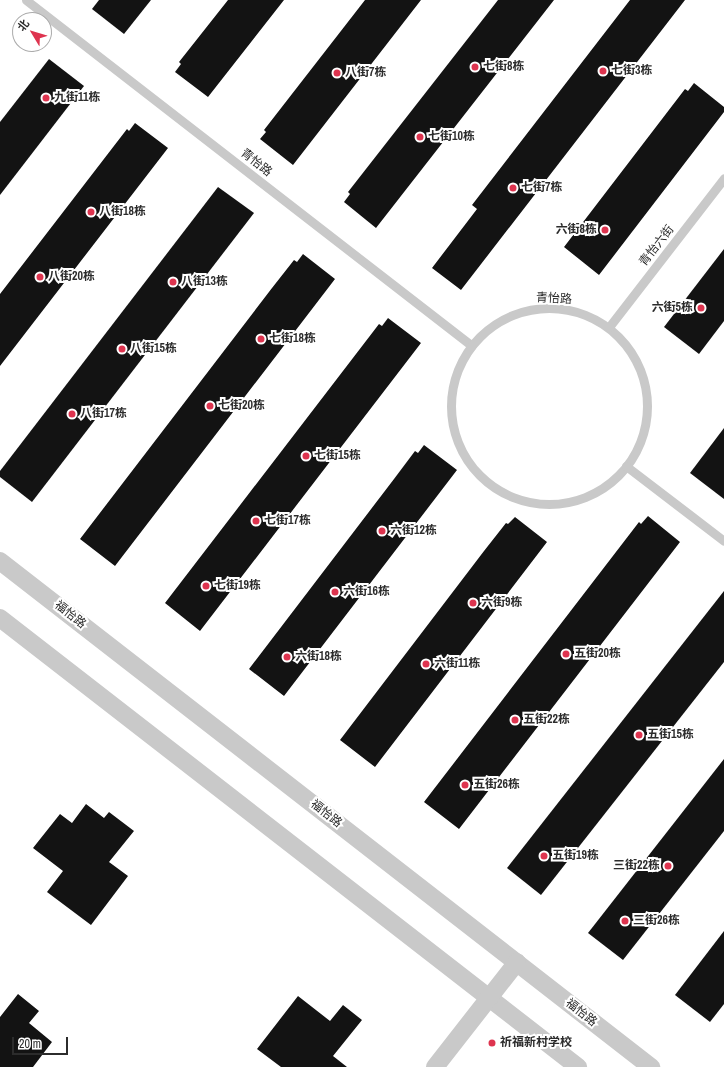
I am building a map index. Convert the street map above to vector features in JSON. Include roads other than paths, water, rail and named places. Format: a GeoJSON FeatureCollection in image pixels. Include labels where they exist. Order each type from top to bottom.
{"type":"FeatureCollection","features":[{"type":"Feature","properties":{"kind":"street","name":"福怡路"},"geometry":{"type":"LineString","coordinates":[[0,561],[651,1067]]}},
{"type":"Feature","properties":{"kind":"street"},"geometry":{"type":"LineString","coordinates":[[0,618],[578,1067]]}},
{"type":"Feature","properties":{"kind":"street"},"geometry":{"type":"LineString","coordinates":[[435,1067],[516,962]]}},
{"type":"Feature","properties":{"kind":"lane","name":"青怡路"},"geometry":{"type":"LineString","coordinates":[[26,0],[472,346]]}},
{"type":"Feature","properties":{"kind":"lane","name":"青怡六街"},"geometry":{"type":"LineString","coordinates":[[609,327],[724,178]]}},
{"type":"Feature","properties":{"kind":"lane","name":"青怡路"},"geometry":{"type":"LineString","coordinates":[[557,308],[579,312],[609,327],[632,353],[645,385],[647,402],[642,436],[626,466],[596,491],[575,500],[553,504],[519,499],[489,484],[476,472],[458,443],[451,410],[456,376],[472,346],[497,323],[528,310],[557,308]]}},
{"type":"Feature","properties":{"kind":"lane"},"geometry":{"type":"LineString","coordinates":[[626,466],[724,541]]}},
{"type":"Feature","properties":{"kind":"place","name":"七街8栋"},"geometry":{"type":"Point","coordinates":[475,67]}},
{"type":"Feature","properties":{"kind":"place","name":"七街3栋"},"geometry":{"type":"Point","coordinates":[603,71]}},
{"type":"Feature","properties":{"kind":"place","name":"八街7栋"},"geometry":{"type":"Point","coordinates":[337,73]}},
{"type":"Feature","properties":{"kind":"place","name":"九街11栋"},"geometry":{"type":"Point","coordinates":[46,98]}},
{"type":"Feature","properties":{"kind":"place","name":"七街10栋"},"geometry":{"type":"Point","coordinates":[420,137]}},
{"type":"Feature","properties":{"kind":"place","name":"七街7栋"},"geometry":{"type":"Point","coordinates":[513,188]}},
{"type":"Feature","properties":{"kind":"place","name":"八街18栋"},"geometry":{"type":"Point","coordinates":[91,212]}},
{"type":"Feature","properties":{"kind":"place","name":"六街8栋"},"geometry":{"type":"Point","coordinates":[605,230]}},
{"type":"Feature","properties":{"kind":"place","name":"八街20栋"},"geometry":{"type":"Point","coordinates":[40,277]}},
{"type":"Feature","properties":{"kind":"place","name":"八街13栋"},"geometry":{"type":"Point","coordinates":[173,282]}},
{"type":"Feature","properties":{"kind":"place","name":"六街5栋"},"geometry":{"type":"Point","coordinates":[701,308]}},
{"type":"Feature","properties":{"kind":"place","name":"七街18栋"},"geometry":{"type":"Point","coordinates":[261,339]}},
{"type":"Feature","properties":{"kind":"place","name":"八街15栋"},"geometry":{"type":"Point","coordinates":[122,349]}},
{"type":"Feature","properties":{"kind":"place","name":"七街20栋"},"geometry":{"type":"Point","coordinates":[210,406]}},
{"type":"Feature","properties":{"kind":"place","name":"八街17栋"},"geometry":{"type":"Point","coordinates":[72,414]}},
{"type":"Feature","properties":{"kind":"place","name":"七街15栋"},"geometry":{"type":"Point","coordinates":[306,456]}},
{"type":"Feature","properties":{"kind":"place","name":"七街17栋"},"geometry":{"type":"Point","coordinates":[256,521]}},
{"type":"Feature","properties":{"kind":"place","name":"六街12栋"},"geometry":{"type":"Point","coordinates":[382,531]}},
{"type":"Feature","properties":{"kind":"place","name":"七街19栋"},"geometry":{"type":"Point","coordinates":[206,586]}},
{"type":"Feature","properties":{"kind":"place","name":"六街16栋"},"geometry":{"type":"Point","coordinates":[335,592]}},
{"type":"Feature","properties":{"kind":"place","name":"六街9栋"},"geometry":{"type":"Point","coordinates":[473,603]}},
{"type":"Feature","properties":{"kind":"place","name":"五街20栋"},"geometry":{"type":"Point","coordinates":[566,654]}},
{"type":"Feature","properties":{"kind":"place","name":"六街18栋"},"geometry":{"type":"Point","coordinates":[287,657]}},
{"type":"Feature","properties":{"kind":"place","name":"六街11栋"},"geometry":{"type":"Point","coordinates":[426,664]}},
{"type":"Feature","properties":{"kind":"place","name":"五街22栋"},"geometry":{"type":"Point","coordinates":[515,720]}},
{"type":"Feature","properties":{"kind":"place","name":"五街15栋"},"geometry":{"type":"Point","coordinates":[639,735]}},
{"type":"Feature","properties":{"kind":"place","name":"五街26栋"},"geometry":{"type":"Point","coordinates":[465,785]}},
{"type":"Feature","properties":{"kind":"place","name":"五街19栋"},"geometry":{"type":"Point","coordinates":[544,856]}},
{"type":"Feature","properties":{"kind":"place","name":"三街22栋"},"geometry":{"type":"Point","coordinates":[668,866]}},
{"type":"Feature","properties":{"kind":"place","name":"三街26栋"},"geometry":{"type":"Point","coordinates":[625,921]}},
{"type":"Feature","properties":{"kind":"place","name":"祈福新村学校"},"geometry":{"type":"Point","coordinates":[492,1043]}}]}
